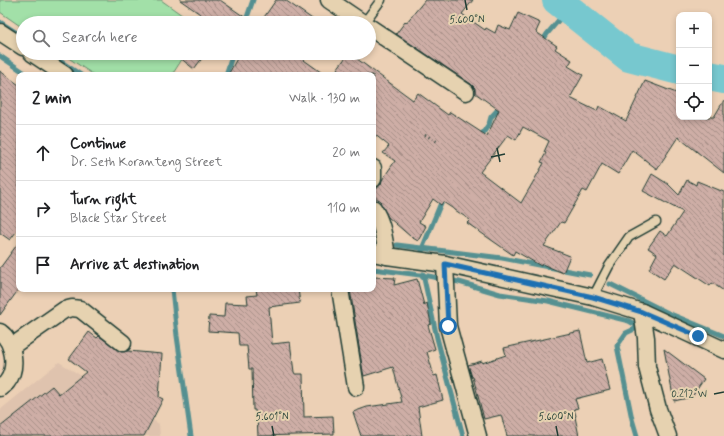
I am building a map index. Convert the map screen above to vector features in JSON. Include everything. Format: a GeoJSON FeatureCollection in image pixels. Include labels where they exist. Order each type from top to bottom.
{"type":"FeatureCollection","features":[{"type":"Feature","properties":{"kind":"street"},"geometry":{"type":"LineString","coordinates":[[329,0],[353,16]]}},
{"type":"Feature","properties":{"kind":"street"},"geometry":{"type":"LineString","coordinates":[[0,32],[16,42]]}},
{"type":"Feature","properties":{"kind":"street"},"geometry":{"type":"LineString","coordinates":[[376,32],[466,92]]}},
{"type":"Feature","properties":{"kind":"street"},"geometry":{"type":"LineString","coordinates":[[42,60],[60,72]]}},
{"type":"Feature","properties":{"kind":"street"},"geometry":{"type":"LineString","coordinates":[[376,213],[382,226],[380,255],[445,264],[593,297],[642,312],[724,350]]}},
{"type":"Feature","properties":{"kind":"street"},"geometry":{"type":"LineString","coordinates":[[445,264],[448,326],[478,436]]}},
{"type":"Feature","properties":{"kind":"street"},"geometry":{"type":"LineString","coordinates":[[340,292],[356,387]]}},
{"type":"Feature","properties":{"kind":"street"},"geometry":{"type":"LineString","coordinates":[[11,347],[64,310],[72,308],[80,309],[123,343]]}},
{"type":"Feature","properties":{"kind":"street"},"geometry":{"type":"LineString","coordinates":[[642,312],[646,338],[647,367],[658,409],[668,436]]}},
{"type":"Feature","properties":{"kind":"street"},"geometry":{"type":"LineString","coordinates":[[0,332],[3,334],[11,347],[14,361],[13,371],[7,382],[0,388]]}},
{"type":"Feature","properties":{"kind":"lane"},"geometry":{"type":"LineString","coordinates":[[369,16],[381,0]]}},
{"type":"Feature","properties":{"kind":"lane"},"geometry":{"type":"LineString","coordinates":[[593,297],[609,266],[629,237],[656,222]]}},
{"type":"Feature","properties":{"kind":"path"},"geometry":{"type":"LineString","coordinates":[[425,135],[438,142]]}},
{"type":"Feature","properties":{"kind":"shaded area"},"geometry":{"type":"Polygon","coordinates":[[[59,362],[159,424],[160,436],[0,436],[0,410],[59,362]]]}},
{"type":"Feature","properties":{"kind":"green space"},"geometry":{"type":"Polygon","coordinates":[[[0,0],[161,0],[183,16],[16,16],[16,23],[0,12],[0,0]]]}},
{"type":"Feature","properties":{"kind":"green space"},"geometry":{"type":"Polygon","coordinates":[[[72,60],[182,60],[174,72],[90,72],[72,60]]]}},
{"type":"Feature","properties":{"kind":"building"},"geometry":{"type":"Polygon","coordinates":[[[180,0],[220,0],[243,16],[203,16],[180,0]]]}},
{"type":"Feature","properties":{"kind":"building"},"geometry":{"type":"Polygon","coordinates":[[[276,0],[285,0],[308,16],[265,16],[276,0]]]}},
{"type":"Feature","properties":{"kind":"building"},"geometry":{"type":"Polygon","coordinates":[[[425,0],[473,0],[462,14],[485,30],[486,28],[495,33],[498,25],[510,30],[518,13],[540,23],[536,32],[557,46],[555,49],[572,60],[568,66],[583,75],[570,98],[597,111],[599,106],[626,121],[645,81],[676,93],[676,120],[712,120],[712,117],[714,117],[724,100],[724,173],[678,137],[657,169],[632,150],[618,174],[602,164],[587,192],[583,190],[564,223],[561,222],[544,246],[570,256],[563,273],[542,264],[541,266],[515,251],[513,255],[467,223],[470,220],[443,202],[441,205],[433,199],[419,222],[426,226],[418,241],[411,237],[388,217],[380,202],[381,201],[376,198],[376,190],[395,161],[383,153],[389,146],[376,135],[376,73],[413,100],[418,93],[448,115],[450,112],[487,136],[499,110],[475,93],[475,88],[471,84],[396,34],[425,0]],[[523,127],[516,140],[508,135],[480,172],[521,203],[544,163],[541,162],[546,153],[544,152],[549,141],[523,127]]]}},
{"type":"Feature","properties":{"kind":"building"},"geometry":{"type":"Polygon","coordinates":[[[183,60],[201,60],[194,69],[183,60]]]}},
{"type":"Feature","properties":{"kind":"building"},"geometry":{"type":"Polygon","coordinates":[[[236,60],[304,60],[321,72],[230,72],[236,60]]]}},
{"type":"Feature","properties":{"kind":"building"},"geometry":{"type":"Polygon","coordinates":[[[344,60],[359,60],[375,72],[342,72],[337,69],[344,60]]]}},
{"type":"Feature","properties":{"kind":"building"},"geometry":{"type":"Polygon","coordinates":[[[0,71],[16,83],[16,232],[10,240],[0,233],[0,71]]]}},
{"type":"Feature","properties":{"kind":"building"},"geometry":{"type":"Polygon","coordinates":[[[652,174],[668,184],[679,195],[687,180],[696,185],[697,181],[724,192],[724,291],[712,283],[710,286],[675,263],[664,279],[649,269],[657,254],[648,248],[660,231],[667,236],[683,212],[643,191],[652,174]]]}},
{"type":"Feature","properties":{"kind":"building"},"geometry":{"type":"Polygon","coordinates":[[[16,246],[17,292],[0,315],[0,268],[16,246]]]}},
{"type":"Feature","properties":{"kind":"building"},"geometry":{"type":"Polygon","coordinates":[[[376,277],[395,278],[394,285],[417,279],[424,305],[427,303],[431,324],[428,325],[435,349],[427,352],[434,376],[437,375],[443,400],[418,407],[422,436],[361,436],[353,412],[367,407],[402,402],[393,367],[364,376],[350,292],[376,292],[376,277]]]}},
{"type":"Feature","properties":{"kind":"building"},"geometry":{"type":"Polygon","coordinates":[[[256,292],[298,292],[300,303],[269,307],[272,344],[290,342],[294,372],[295,374],[303,374],[304,417],[333,416],[334,434],[258,436],[257,416],[255,410],[253,410],[252,369],[249,369],[247,346],[239,346],[238,333],[208,331],[209,316],[224,317],[225,303],[248,304],[247,296],[257,295],[256,292]]]}},
{"type":"Feature","properties":{"kind":"building"},"geometry":{"type":"Polygon","coordinates":[[[580,331],[587,363],[602,359],[610,390],[575,399],[578,408],[574,409],[579,436],[507,436],[501,415],[484,419],[473,377],[468,365],[482,361],[482,363],[506,355],[504,348],[580,331]]]}},
{"type":"Feature","properties":{"kind":"building"},"geometry":{"type":"Polygon","coordinates":[[[89,332],[97,338],[99,336],[121,352],[128,351],[162,354],[159,397],[163,399],[144,436],[0,436],[0,427],[52,386],[59,394],[86,372],[69,359],[89,332]]]}},
{"type":"Feature","properties":{"kind":"building"},"geometry":{"type":"Polygon","coordinates":[[[664,349],[704,379],[692,397],[674,401],[664,349]]]}},
{"type":"Feature","properties":{"kind":"waterway"},"geometry":{"type":"LineString","coordinates":[[247,16],[253,0]]}},
{"type":"Feature","properties":{"kind":"waterway"},"geometry":{"type":"LineString","coordinates":[[557,0],[629,57],[676,69]]}},
{"type":"Feature","properties":{"kind":"waterway"},"geometry":{"type":"LineString","coordinates":[[542,42],[568,9]]}},
{"type":"Feature","properties":{"kind":"waterway"},"geometry":{"type":"LineString","coordinates":[[0,22],[16,32]]}},
{"type":"Feature","properties":{"kind":"waterway"},"geometry":{"type":"LineString","coordinates":[[0,56],[24,72]]}},
{"type":"Feature","properties":{"kind":"waterway"},"geometry":{"type":"LineString","coordinates":[[58,60],[76,72]]}},
{"type":"Feature","properties":{"kind":"waterway"},"geometry":{"type":"LineString","coordinates":[[227,72],[231,60]]}},
{"type":"Feature","properties":{"kind":"waterway"},"geometry":{"type":"LineString","coordinates":[[712,77],[724,79]]}},
{"type":"Feature","properties":{"kind":"waterway"},"geometry":{"type":"LineString","coordinates":[[479,139],[489,124],[491,117],[503,104]]}},
{"type":"Feature","properties":{"kind":"waterway"},"geometry":{"type":"LineString","coordinates":[[422,253],[422,249],[443,198]]}},
{"type":"Feature","properties":{"kind":"waterway"},"geometry":{"type":"LineString","coordinates":[[397,245],[502,258],[590,275]]}},
{"type":"Feature","properties":{"kind":"waterway"},"geometry":{"type":"LineString","coordinates":[[376,269],[428,276],[459,282],[500,294],[548,301],[629,321],[639,327]]}},
{"type":"Feature","properties":{"kind":"waterway"},"geometry":{"type":"LineString","coordinates":[[423,274],[437,338],[463,436]]}},
{"type":"Feature","properties":{"kind":"waterway"},"geometry":{"type":"LineString","coordinates":[[610,284],[668,313],[724,336]]}},
{"type":"Feature","properties":{"kind":"waterway"},"geometry":{"type":"LineString","coordinates":[[172,292],[191,436]]}},
{"type":"Feature","properties":{"kind":"waterway"},"geometry":{"type":"LineString","coordinates":[[637,436],[617,346],[626,333],[639,327]]}},
{"type":"Feature","properties":{"kind":"route"},"geometry":{"type":"LineString","coordinates":[[448,326],[445,264],[593,297],[642,312],[698,336]]}}]}
